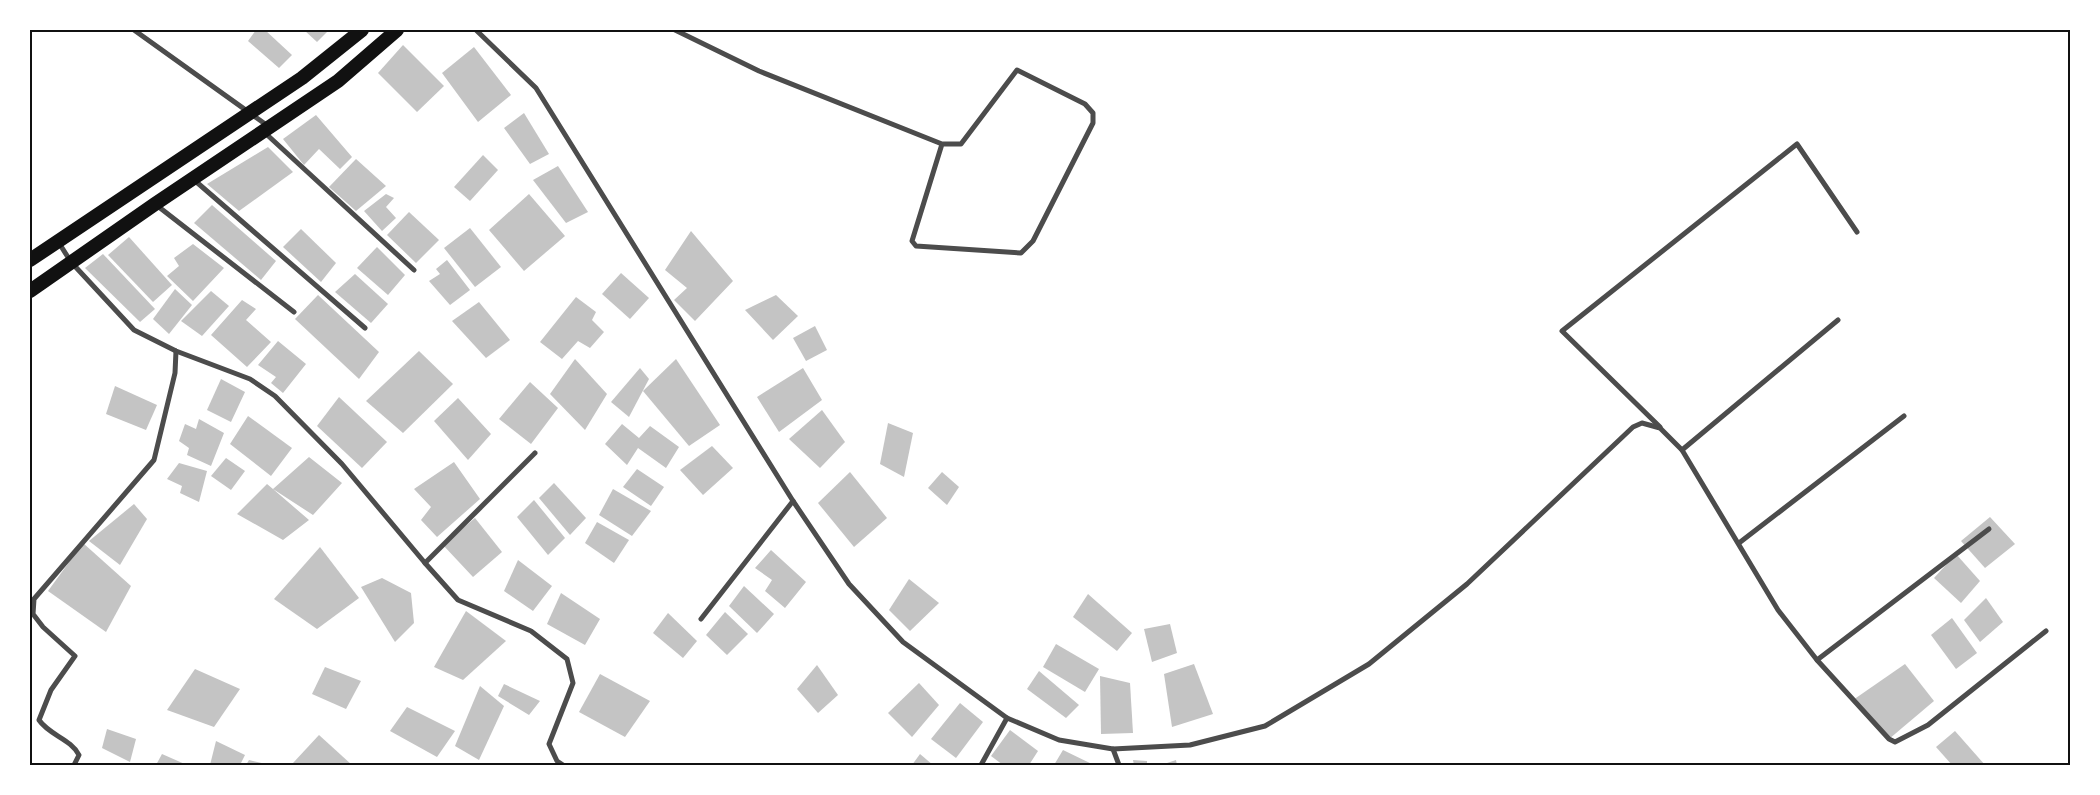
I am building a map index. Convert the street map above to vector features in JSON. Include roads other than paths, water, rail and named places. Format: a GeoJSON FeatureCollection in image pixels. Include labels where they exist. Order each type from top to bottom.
{"type":"FeatureCollection","features":[{"type":"Feature","properties":{"kind":"highway"},"geometry":{"type":"LineString","coordinates":[[30,260],[322,64],[362,30]]}},
{"type":"Feature","properties":{"kind":"highway"},"geometry":{"type":"LineString","coordinates":[[30,291],[338,81],[397,30]]}},
{"type":"Feature","properties":{"kind":"street"},"geometry":{"type":"LineString","coordinates":[[134,30],[250,113],[414,270]]}},
{"type":"Feature","properties":{"kind":"street"},"geometry":{"type":"LineString","coordinates":[[476,30],[536,88],[793,502],[849,584],[903,642],[1007,718],[1059,740],[1113,749],[1190,745],[1265,726],[1369,664],[1467,584],[1633,427],[1642,423],[1660,428]]}},
{"type":"Feature","properties":{"kind":"street"},"geometry":{"type":"LineString","coordinates":[[675,30],[759,71],[942,144],[961,144],[1017,70],[1085,104],[1093,113],[1093,123],[1033,240],[1021,253],[916,246],[912,241],[942,144]]}},
{"type":"Feature","properties":{"kind":"street"},"geometry":{"type":"LineString","coordinates":[[1857,232],[1797,144],[1562,331],[1682,450],[1778,610],[1817,660],[1889,739],[1896,742],[1928,725],[2046,631]]}},
{"type":"Feature","properties":{"kind":"street"},"geometry":{"type":"LineString","coordinates":[[193,179],[365,328]]}},
{"type":"Feature","properties":{"kind":"street"},"geometry":{"type":"LineString","coordinates":[[155,204],[294,312]]}},
{"type":"Feature","properties":{"kind":"street"},"geometry":{"type":"LineString","coordinates":[[57,241],[71,262],[134,330],[176,351],[250,379],[275,396],[342,464],[458,600],[531,632],[567,659],[573,682],[549,744],[557,761],[563,765]]}},
{"type":"Feature","properties":{"kind":"street"},"geometry":{"type":"LineString","coordinates":[[1682,450],[1838,320]]}},
{"type":"Feature","properties":{"kind":"street"},"geometry":{"type":"LineString","coordinates":[[74,765],[79,755],[76,748],[44,728],[39,720],[51,690],[75,656],[38,621],[33,614],[34,599],[154,460],[175,373],[176,351]]}},
{"type":"Feature","properties":{"kind":"street"},"geometry":{"type":"LineString","coordinates":[[1739,543],[1904,416]]}},
{"type":"Feature","properties":{"kind":"street"},"geometry":{"type":"LineString","coordinates":[[425,563],[535,453]]}},
{"type":"Feature","properties":{"kind":"street"},"geometry":{"type":"LineString","coordinates":[[701,619],[793,502]]}},
{"type":"Feature","properties":{"kind":"street"},"geometry":{"type":"LineString","coordinates":[[1817,660],[1989,529]]}},
{"type":"Feature","properties":{"kind":"street"},"geometry":{"type":"LineString","coordinates":[[981,765],[1007,718]]}},
{"type":"Feature","properties":{"kind":"street"},"geometry":{"type":"LineString","coordinates":[[1113,749],[1119,765]]}}]}
